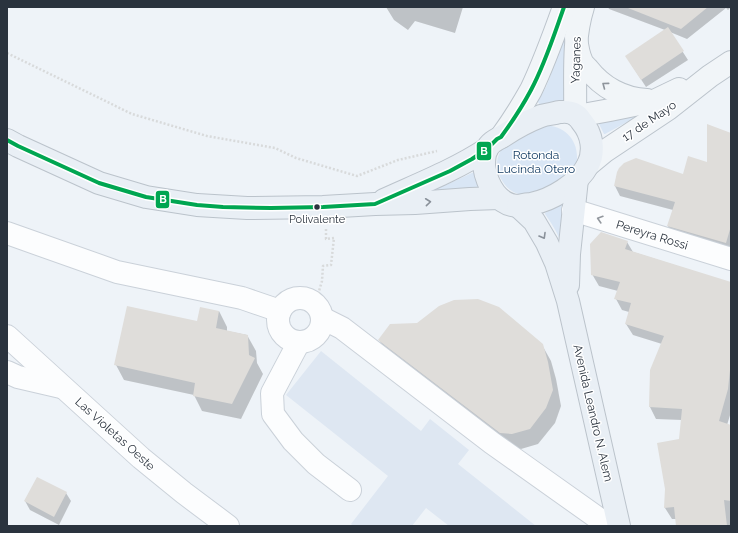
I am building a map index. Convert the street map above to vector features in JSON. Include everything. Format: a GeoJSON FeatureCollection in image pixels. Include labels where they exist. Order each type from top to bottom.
{"type":"FeatureCollection","features":[{"type":"Feature","properties":{"kind":"highway"},"geometry":{"type":"LineString","coordinates":[[7,140],[98,183],[146,197],[197,205],[231,208],[324,207],[470,199],[509,202],[545,200],[570,186],[582,172],[591,157],[592,141],[586,127],[576,115],[568,112],[559,112],[542,116],[514,129],[472,158],[450,171],[375,204]]}},
{"type":"Feature","properties":{"kind":"highway"},"geometry":{"type":"LineString","coordinates":[[494,143],[484,158],[485,174],[492,190],[509,202]]}},
{"type":"Feature","properties":{"kind":"highway","name":"Avenida Leandro N. Alem"},"geometry":{"type":"LineString","coordinates":[[568,301],[569,254],[573,210],[582,172]]}},
{"type":"Feature","properties":{"kind":"highway","name":"Avenida Leandro N. Alem"},"geometry":{"type":"LineString","coordinates":[[509,202],[534,221],[547,243],[556,263],[568,301],[619,526]]}},
{"type":"Feature","properties":{"kind":"main road","name":"Yaganes"},"geometry":{"type":"LineString","coordinates":[[494,143],[521,107],[531,90],[553,39],[564,7]]}},
{"type":"Feature","properties":{"kind":"main road","name":"Yaganes"},"geometry":{"type":"LineString","coordinates":[[576,115],[576,37],[578,21],[583,7]]}},
{"type":"Feature","properties":{"kind":"main road"},"geometry":{"type":"LineString","coordinates":[[576,37],[582,62],[593,75],[607,87],[636,100],[654,101]]}},
{"type":"Feature","properties":{"kind":"main road","name":"17 de Mayo"},"geometry":{"type":"LineString","coordinates":[[582,172],[621,139],[668,109],[710,76],[731,62]]}},
{"type":"Feature","properties":{"kind":"main road","name":"17 de Mayo"},"geometry":{"type":"LineString","coordinates":[[576,115],[654,101],[710,76]]}},
{"type":"Feature","properties":{"kind":"street","name":"Pereyra Rossi"},"geometry":{"type":"LineString","coordinates":[[573,210],[731,259]]}},
{"type":"Feature","properties":{"kind":"street"},"geometry":{"type":"LineString","coordinates":[[7,233],[117,272],[242,298],[280,311]]}},
{"type":"Feature","properties":{"kind":"street"},"geometry":{"type":"LineString","coordinates":[[319,311],[322,326],[313,338],[307,341],[292,341],[281,331],[278,317],[284,305],[296,299],[304,298],[310,300],[319,311],[492,443],[609,526]]}},
{"type":"Feature","properties":{"kind":"street","name":"Las Violetas Oeste"},"geometry":{"type":"LineString","coordinates":[[7,336],[141,458],[228,526]]}},
{"type":"Feature","properties":{"kind":"street"},"geometry":{"type":"LineString","coordinates":[[299,342],[272,393],[273,414],[293,441],[316,464],[350,490]]}},
{"type":"Feature","properties":{"kind":"street"},"geometry":{"type":"LineString","coordinates":[[7,372],[18,377],[64,388]]}},
{"type":"Feature","properties":{"kind":"path"},"geometry":{"type":"LineString","coordinates":[[7,53],[132,114],[207,136],[275,148],[296,158],[357,176],[398,160],[439,150]]}},
{"type":"Feature","properties":{"kind":"path"},"geometry":{"type":"LineString","coordinates":[[319,311],[323,266],[331,265],[334,238],[326,239],[326,227]]}},
{"type":"Feature","properties":{"kind":"shaded area"},"geometry":{"type":"Polygon","coordinates":[[[321,351],[421,431],[430,419],[469,450],[458,464],[536,526],[449,526],[426,508],[412,526],[353,526],[351,524],[388,476],[286,395],[321,351]]]}},
{"type":"Feature","properties":{"kind":"green space"},"geometry":{"type":"Polygon","coordinates":[[[573,7],[568,103],[540,105],[538,101],[550,77],[573,7]]]}},
{"type":"Feature","properties":{"kind":"green space"},"geometry":{"type":"Polygon","coordinates":[[[662,103],[605,134],[598,122],[662,103]]]}},
{"type":"Feature","properties":{"kind":"green space","name":"Rotonda Lucinda Otero"},"geometry":{"type":"Polygon","coordinates":[[[545,125],[564,131],[572,140],[577,152],[577,160],[574,169],[552,187],[528,195],[516,193],[505,185],[498,172],[497,162],[500,152],[508,143],[545,125]]]}},
{"type":"Feature","properties":{"kind":"green space"},"geometry":{"type":"Polygon","coordinates":[[[474,172],[479,188],[464,188],[411,195],[446,185],[474,172]]]}},
{"type":"Feature","properties":{"kind":"green space"},"geometry":{"type":"Polygon","coordinates":[[[566,202],[560,241],[556,230],[545,213],[566,202]]]}},
{"type":"Feature","properties":{"kind":"building"},"geometry":{"type":"Polygon","coordinates":[[[628,7],[708,7],[681,29],[628,7]]]}},
{"type":"Feature","properties":{"kind":"building"},"geometry":{"type":"Polygon","coordinates":[[[668,27],[684,51],[641,80],[625,56],[668,27]]]}},
{"type":"Feature","properties":{"kind":"building"},"geometry":{"type":"Polygon","coordinates":[[[707,124],[731,133],[731,226],[726,243],[667,226],[675,202],[614,186],[619,168],[624,163],[636,158],[683,174],[688,156],[707,162],[707,124]]]}},
{"type":"Feature","properties":{"kind":"building"},"geometry":{"type":"Polygon","coordinates":[[[601,232],[628,241],[625,249],[731,282],[731,361],[728,389],[719,421],[731,425],[731,501],[724,500],[727,526],[676,526],[674,507],[664,508],[665,489],[657,443],[679,439],[682,409],[649,407],[650,370],[664,336],[625,324],[631,303],[614,299],[620,282],[591,275],[590,244],[601,232]]]}},
{"type":"Feature","properties":{"kind":"building"},"geometry":{"type":"Polygon","coordinates":[[[478,299],[499,307],[543,344],[553,390],[546,408],[530,429],[512,434],[500,433],[378,340],[390,324],[417,323],[439,306],[454,300],[478,299]]]}},
{"type":"Feature","properties":{"kind":"building"},"geometry":{"type":"Polygon","coordinates":[[[127,306],[197,321],[200,307],[219,311],[216,328],[248,335],[249,355],[255,358],[232,404],[193,396],[195,383],[114,365],[127,306]]]}},
{"type":"Feature","properties":{"kind":"building"},"geometry":{"type":"Polygon","coordinates":[[[37,477],[67,492],[54,517],[24,501],[37,477]]]}},
{"type":"Feature","properties":{"kind":"transit line","name":"B"},"geometry":{"type":"LineString","coordinates":[[7,140],[99,183],[146,197],[197,205],[223,207],[323,207],[375,204],[450,171],[472,159],[501,137],[528,96],[541,70],[564,7]]}},
{"type":"Feature","properties":{"kind":"place","name":"Polivalente"},"geometry":{"type":"Point","coordinates":[317,207]}}]}
